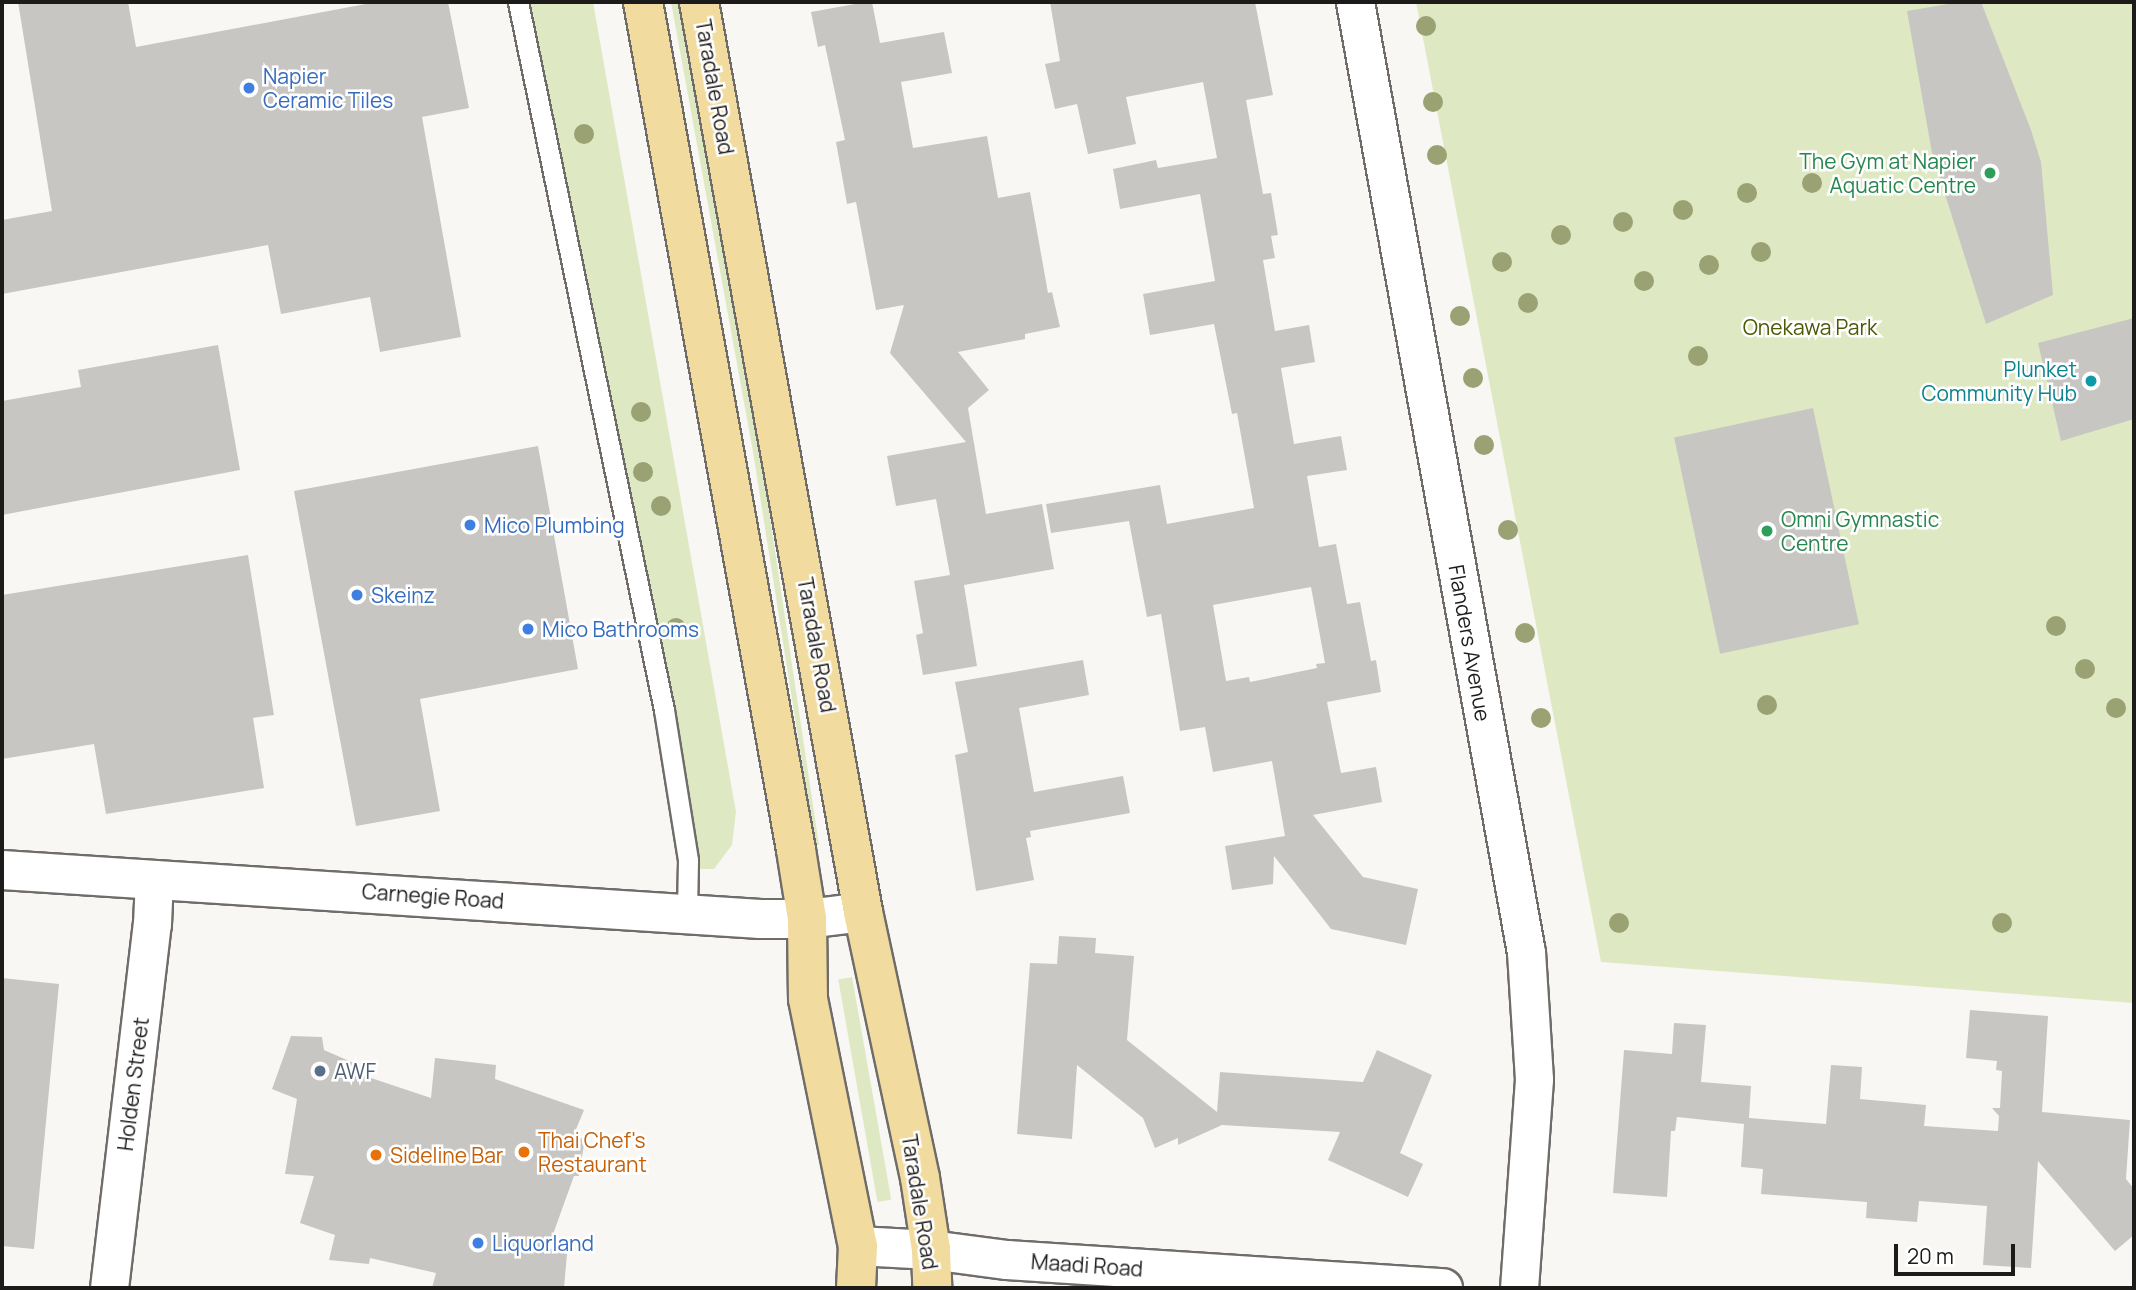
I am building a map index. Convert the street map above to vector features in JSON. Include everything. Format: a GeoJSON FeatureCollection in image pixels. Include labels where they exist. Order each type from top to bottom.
{"type":"FeatureCollection","features":[{"type":"Feature","properties":{"kind":"highway"},"geometry":{"type":"LineString","coordinates":[[643,2],[807,919],[808,999],[858,1245],[856,1288]]}},
{"type":"Feature","properties":{"kind":"highway","name":"Taradale Road"},"geometry":{"type":"LineString","coordinates":[[699,2],[863,912],[920,1178],[932,1250],[932,1288]]}},
{"type":"Feature","properties":{"kind":"street","name":"Flanders Avenue"},"geometry":{"type":"LineString","coordinates":[[1355,2],[1526,952],[1534,1079],[1519,1288]]}},
{"type":"Feature","properties":{"kind":"street","name":"Carnegie Road"},"geometry":{"type":"LineString","coordinates":[[2,870],[687,912],[760,919],[807,919],[863,912]]}},
{"type":"Feature","properties":{"kind":"street","name":"Holden Street"},"geometry":{"type":"LineString","coordinates":[[109,1288],[152,924],[154,878]]}},
{"type":"Feature","properties":{"kind":"street","name":"Maadi Road"},"geometry":{"type":"LineString","coordinates":[[858,1245],[932,1250],[1007,1260],[1443,1288]]}},
{"type":"Feature","properties":{"kind":"lane"},"geometry":{"type":"LineString","coordinates":[[518,2],[664,710],[688,860],[687,912]]}},
{"type":"Feature","properties":{"kind":"green space"},"geometry":{"type":"Polygon","coordinates":[[[530,2],[593,2],[736,812],[732,845],[714,869],[700,869],[689,855],[530,2]]]}},
{"type":"Feature","properties":{"kind":"green space"},"geometry":{"type":"Polygon","coordinates":[[[671,2],[679,2],[761,457],[819,845],[815,845],[753,452],[671,2]]]}},
{"type":"Feature","properties":{"kind":"green space","name":"Onekawa Park"},"geometry":{"type":"Polygon","coordinates":[[[1416,2],[2134,2],[2134,1003],[1601,962],[1416,2]]]}},
{"type":"Feature","properties":{"kind":"green space"},"geometry":{"type":"Polygon","coordinates":[[[852,977],[891,1200],[877,1202],[838,979],[852,977]]]}},
{"type":"Feature","properties":{"kind":"building"},"geometry":{"type":"Polygon","coordinates":[[[18,2],[128,2],[136,47],[376,2],[448,2],[469,108],[422,117],[461,337],[380,352],[370,297],[281,314],[268,245],[2,294],[2,220],[52,211],[18,2]]]}},
{"type":"Feature","properties":{"kind":"building"},"geometry":{"type":"Polygon","coordinates":[[[872,2],[880,43],[944,32],[952,73],[901,82],[913,148],[987,136],[998,198],[1030,192],[1048,293],[1052,292],[1060,327],[1025,334],[1025,339],[958,352],[989,390],[968,408],[986,514],[1042,504],[1054,569],[964,585],[977,666],[923,675],[916,635],[923,633],[914,581],[950,575],[936,499],[896,506],[887,456],[966,442],[890,353],[904,305],[876,310],[856,202],[847,204],[836,142],[845,140],[825,45],[818,47],[811,12],[872,2]]]}},
{"type":"Feature","properties":{"kind":"building"},"geometry":{"type":"Polygon","coordinates":[[[1050,2],[1255,2],[1273,95],[1246,100],[1263,194],[1271,193],[1278,235],[1271,236],[1275,258],[1263,260],[1275,331],[1309,325],[1315,362],[1281,368],[1294,444],[1341,436],[1347,470],[1307,476],[1319,547],[1336,544],[1347,604],[1360,602],[1371,661],[1376,660],[1381,692],[1327,702],[1341,773],[1376,767],[1382,802],[1313,815],[1363,877],[1418,889],[1406,945],[1331,929],[1274,856],[1273,884],[1232,890],[1225,846],[1285,836],[1272,761],[1213,772],[1205,727],[1180,731],[1161,614],[1147,617],[1129,521],[1051,533],[1046,504],[1160,485],[1167,524],[1254,508],[1237,413],[1232,414],[1214,324],[1150,335],[1143,294],[1215,281],[1200,194],[1120,209],[1113,169],[1156,160],[1158,168],[1217,158],[1203,82],[1126,97],[1136,144],[1088,154],[1077,104],[1055,109],[1045,64],[1060,61],[1050,2]],[[1311,587],[1213,605],[1226,681],[1249,677],[1250,682],[1317,668],[1316,664],[1325,663],[1311,587]]]}},
{"type":"Feature","properties":{"kind":"building","name":"The Gym at Napier Aquatic Centre"},"geometry":{"type":"Polygon","coordinates":[[[1960,2],[1981,2],[2031,130],[2041,162],[2053,295],[1986,324],[1932,153],[1907,11],[1960,2]]]}},
{"type":"Feature","properties":{"kind":"building","name":"Plunket Community Hub"},"geometry":{"type":"Polygon","coordinates":[[[2134,318],[2134,419],[2061,441],[2038,343],[2134,318]]]}},
{"type":"Feature","properties":{"kind":"building"},"geometry":{"type":"Polygon","coordinates":[[[218,345],[240,470],[2,515],[2,401],[81,387],[78,370],[218,345]]]}},
{"type":"Feature","properties":{"kind":"building","name":"Omni Gymnastic Centre"},"geometry":{"type":"Polygon","coordinates":[[[1813,408],[1859,624],[1720,654],[1674,438],[1813,408]]]}},
{"type":"Feature","properties":{"kind":"building"},"geometry":{"type":"Polygon","coordinates":[[[538,446],[578,669],[420,699],[440,811],[356,826],[294,491],[538,446]]]}},
{"type":"Feature","properties":{"kind":"building"},"geometry":{"type":"Polygon","coordinates":[[[248,555],[274,715],[253,718],[264,788],[106,814],[94,744],[2,759],[2,595],[248,555]]]}},
{"type":"Feature","properties":{"kind":"building"},"geometry":{"type":"Polygon","coordinates":[[[1083,660],[1089,695],[1019,708],[1034,792],[1123,776],[1130,813],[1030,831],[1031,837],[1026,838],[1034,880],[976,891],[955,755],[968,752],[955,682],[1083,660]]]}},
{"type":"Feature","properties":{"kind":"building"},"geometry":{"type":"Polygon","coordinates":[[[1059,936],[1096,938],[1095,953],[1134,956],[1127,1040],[1217,1112],[1220,1072],[1363,1082],[1377,1050],[1432,1075],[1400,1153],[1423,1164],[1408,1197],[1328,1160],[1340,1132],[1222,1125],[1178,1145],[1178,1138],[1155,1148],[1143,1118],[1077,1065],[1072,1139],[1017,1134],[1030,963],[1057,964],[1059,936]]]}},
{"type":"Feature","properties":{"kind":"building"},"geometry":{"type":"Polygon","coordinates":[[[2,978],[59,984],[34,1249],[2,1246],[2,978]]]}},
{"type":"Feature","properties":{"kind":"building"},"geometry":{"type":"Polygon","coordinates":[[[1970,1010],[2048,1016],[2042,1112],[2130,1120],[2126,1179],[2134,1189],[2134,1235],[2115,1251],[2038,1161],[2031,1268],[1983,1265],[1987,1206],[1919,1201],[1917,1222],[1866,1218],[1867,1202],[1761,1194],[1763,1169],[1741,1167],[1744,1124],[1677,1117],[1675,1131],[1671,1131],[1667,1197],[1613,1193],[1624,1050],[1672,1054],[1674,1023],[1706,1025],[1701,1082],[1751,1086],[1749,1118],[1826,1124],[1831,1065],[1862,1067],[1860,1099],[1926,1105],[1924,1126],[1998,1131],[1999,1116],[1992,1108],[2000,1108],[2002,1071],[1996,1070],[1997,1061],[1966,1058],[1970,1010]]]}},
{"type":"Feature","properties":{"kind":"building"},"geometry":{"type":"Polygon","coordinates":[[[291,1036],[322,1037],[324,1050],[363,1067],[362,1075],[431,1098],[435,1058],[496,1065],[495,1079],[584,1110],[572,1139],[585,1138],[579,1176],[574,1176],[548,1248],[567,1254],[564,1288],[432,1288],[436,1273],[370,1258],[369,1264],[329,1260],[335,1235],[300,1223],[314,1176],[285,1174],[297,1099],[272,1089],[291,1036]]]}},
{"type":"Feature","properties":{"kind":"place","name":"Napier Ceramic Tiles"},"geometry":{"type":"Point","coordinates":[249,88]}},
{"type":"Feature","properties":{"kind":"place","name":"The Gym at Napier Aquatic Centre"},"geometry":{"type":"Point","coordinates":[1990,173]}},
{"type":"Feature","properties":{"kind":"place","name":"Plunket Community Hub"},"geometry":{"type":"Point","coordinates":[2091,381]}},
{"type":"Feature","properties":{"kind":"place","name":"Mico Plumbing"},"geometry":{"type":"Point","coordinates":[470,525]}},
{"type":"Feature","properties":{"kind":"place","name":"Omni Gymnastic Centre"},"geometry":{"type":"Point","coordinates":[1767,531]}},
{"type":"Feature","properties":{"kind":"place","name":"Skeinz"},"geometry":{"type":"Point","coordinates":[357,595]}},
{"type":"Feature","properties":{"kind":"place","name":"Mico Bathrooms"},"geometry":{"type":"Point","coordinates":[528,629]}},
{"type":"Feature","properties":{"kind":"place","name":"AWF"},"geometry":{"type":"Point","coordinates":[320,1071]}},
{"type":"Feature","properties":{"kind":"place","name":"Thai Chef's Restaurant"},"geometry":{"type":"Point","coordinates":[524,1152]}},
{"type":"Feature","properties":{"kind":"place","name":"Sideline Bar"},"geometry":{"type":"Point","coordinates":[376,1155]}},
{"type":"Feature","properties":{"kind":"place","name":"Liquorland"},"geometry":{"type":"Point","coordinates":[478,1243]}}]}
